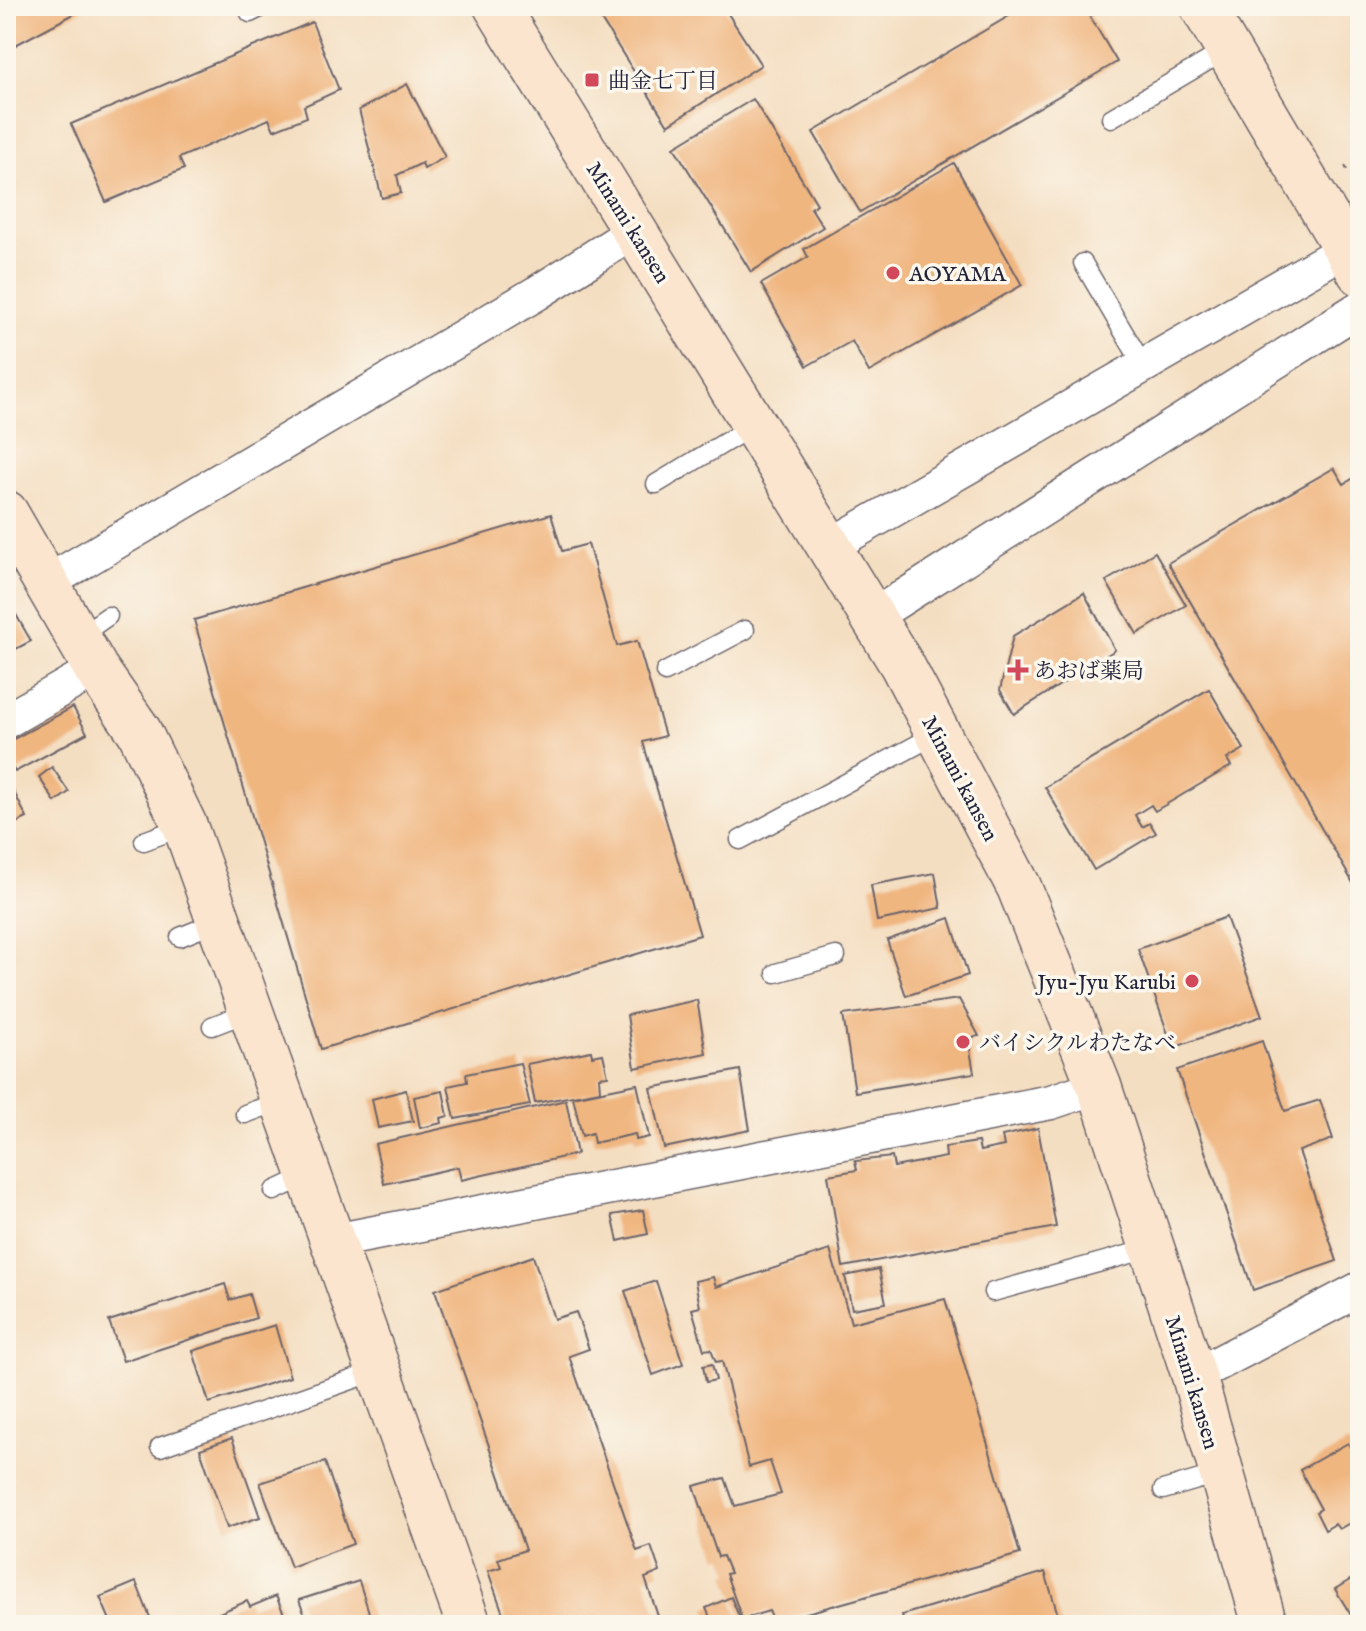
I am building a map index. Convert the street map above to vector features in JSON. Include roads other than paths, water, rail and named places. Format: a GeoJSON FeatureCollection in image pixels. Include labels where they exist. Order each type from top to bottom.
{"type":"FeatureCollection","features":[{"type":"Feature","properties":{"kind":"main road"},"geometry":{"type":"LineString","coordinates":[[1202,6],[1355,254]]}},
{"type":"Feature","properties":{"kind":"main road","name":"Minami kansen"},"geometry":{"type":"LineString","coordinates":[[509,10],[635,231],[902,665],[1019,887],[1099,1086],[1194,1376],[1265,1625]]}},
{"type":"Feature","properties":{"kind":"main road"},"geometry":{"type":"LineString","coordinates":[[6,513],[48,582],[94,641],[185,826],[199,929],[292,1183],[334,1241],[469,1625]]}},
{"type":"Feature","properties":{"kind":"street"},"geometry":{"type":"LineString","coordinates":[[48,582],[537,293],[635,231]]}},
{"type":"Feature","properties":{"kind":"street"},"geometry":{"type":"LineString","coordinates":[[828,547],[1143,365],[1355,254]]}},
{"type":"Feature","properties":{"kind":"street"},"geometry":{"type":"LineString","coordinates":[[872,617],[1360,308]]}},
{"type":"Feature","properties":{"kind":"street"},"geometry":{"type":"LineString","coordinates":[[6,721],[94,641]]}},
{"type":"Feature","properties":{"kind":"street"},"geometry":{"type":"LineString","coordinates":[[334,1241],[1051,1102],[1099,1086]]}},
{"type":"Feature","properties":{"kind":"street"},"geometry":{"type":"LineString","coordinates":[[1194,1376],[1330,1315],[1360,1289]]}},
{"type":"Feature","properties":{"kind":"lane"},"geometry":{"type":"LineString","coordinates":[[1111,118],[1228,49]]}},
{"type":"Feature","properties":{"kind":"lane"},"geometry":{"type":"LineString","coordinates":[[1083,263],[1143,365]]}},
{"type":"Feature","properties":{"kind":"lane"},"geometry":{"type":"LineString","coordinates":[[656,484],[754,425]]}},
{"type":"Feature","properties":{"kind":"lane"},"geometry":{"type":"LineString","coordinates":[[665,672],[745,630]]}},
{"type":"Feature","properties":{"kind":"lane"},"geometry":{"type":"LineString","coordinates":[[740,840],[937,734]]}},
{"type":"Feature","properties":{"kind":"lane"},"geometry":{"type":"LineString","coordinates":[[144,841],[185,826]]}},
{"type":"Feature","properties":{"kind":"lane"},"geometry":{"type":"LineString","coordinates":[[776,973],[836,956]]}},
{"type":"Feature","properties":{"kind":"lane"},"geometry":{"type":"LineString","coordinates":[[993,1292],[1152,1248]]}},
{"type":"Feature","properties":{"kind":"lane"},"geometry":{"type":"LineString","coordinates":[[160,1447],[380,1370]]}},
{"type":"Feature","properties":{"kind":"lane"},"geometry":{"type":"LineString","coordinates":[[1163,1490],[1221,1473]]}},
{"type":"Feature","properties":{"kind":"place","name":"曲金七丁目"},"geometry":{"type":"Point","coordinates":[592,80]}},
{"type":"Feature","properties":{"kind":"place","name":"AOYAMA"},"geometry":{"type":"Point","coordinates":[893,273]}},
{"type":"Feature","properties":{"kind":"place","name":"あおば薬局"},"geometry":{"type":"Point","coordinates":[1018,670]}},
{"type":"Feature","properties":{"kind":"place","name":"Jyu-Jyu Karubi"},"geometry":{"type":"Point","coordinates":[1192,981]}},
{"type":"Feature","properties":{"kind":"place","name":"バイシクルわたなべ"},"geometry":{"type":"Point","coordinates":[963,1042]}}]}
